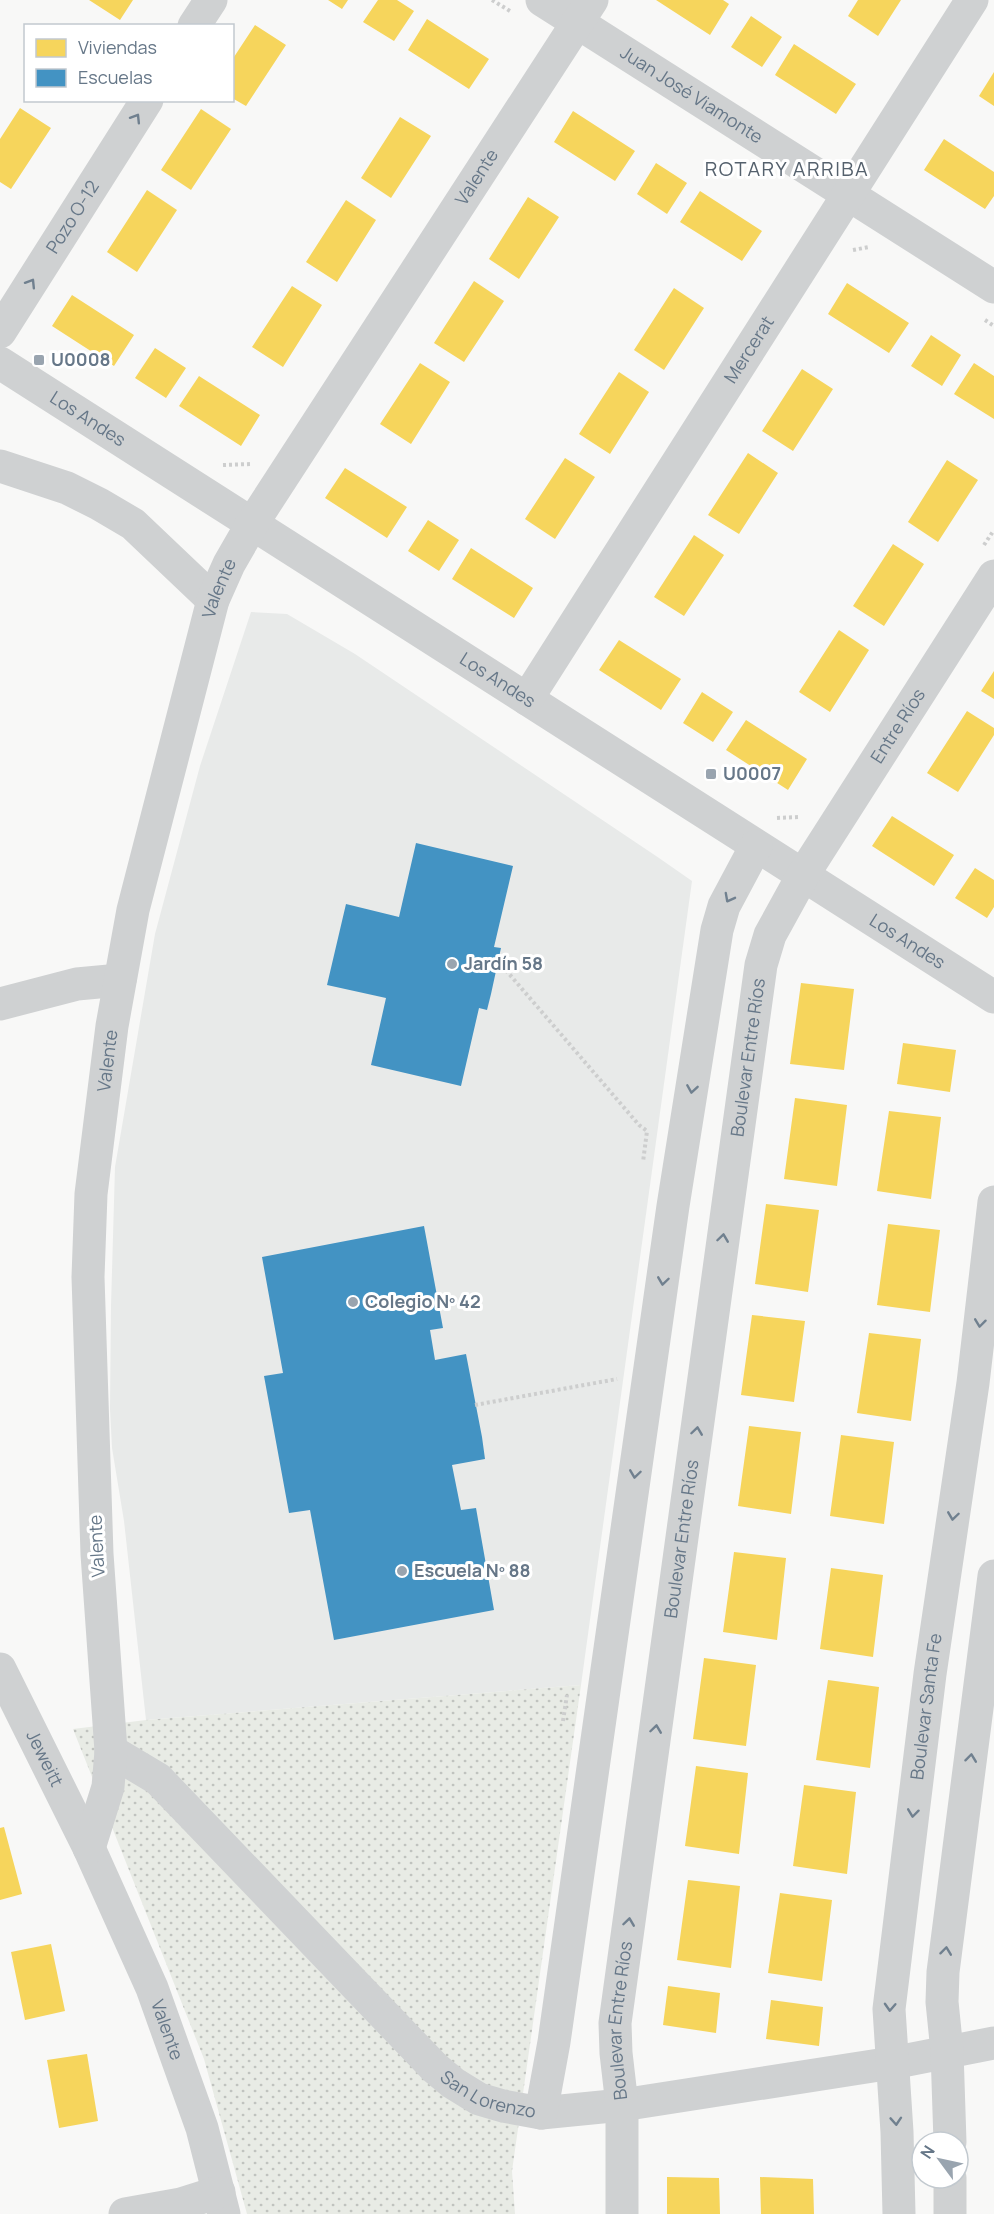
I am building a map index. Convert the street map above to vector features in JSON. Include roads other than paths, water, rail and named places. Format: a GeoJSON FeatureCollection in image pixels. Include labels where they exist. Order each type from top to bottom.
{"type":"FeatureCollection","features":[{"type":"Feature","properties":{"kind":"street"},"geometry":{"type":"LineString","coordinates":[[195,24],[211,0]]}},
{"type":"Feature","properties":{"kind":"street","name":"Juan José Viamonte"},"geometry":{"type":"LineString","coordinates":[[542,0],[584,11],[848,194],[994,287]]}},
{"type":"Feature","properties":{"kind":"street","name":"Mercerat"},"geometry":{"type":"LineString","coordinates":[[527,699],[972,0]]}},
{"type":"Feature","properties":{"kind":"street","name":"Valente"},"geometry":{"type":"LineString","coordinates":[[222,2203],[202,2128],[152,1988],[89,1848],[108,1787],[111,1751],[97,1554],[88,1277],[91,1194],[110,1036],[133,910],[213,600],[229,564],[252,524],[584,11]]}},
{"type":"Feature","properties":{"kind":"street","name":"Pozo O-12"},"geometry":{"type":"LineString","coordinates":[[0,332],[146,102]]}},
{"type":"Feature","properties":{"kind":"street","name":"Los Andes"},"geometry":{"type":"LineString","coordinates":[[0,363],[994,997]]}},
{"type":"Feature","properties":{"kind":"street"},"geometry":{"type":"LineString","coordinates":[[0,466],[67,488],[133,524],[213,600]]}},
{"type":"Feature","properties":{"kind":"street","name":"Entre Ríos"},"geometry":{"type":"LineString","coordinates":[[803,875],[994,576]]}},
{"type":"Feature","properties":{"kind":"street"},"geometry":{"type":"LineString","coordinates":[[541,2113],[554,2042],[673,1206],[717,930],[724,906],[756,846]]}},
{"type":"Feature","properties":{"kind":"street","name":"Boulevar Entre Ríos"},"geometry":{"type":"LineString","coordinates":[[622,2214],[622,2105],[615,2023],[760,965],[770,935],[803,875]]}},
{"type":"Feature","properties":{"kind":"street"},"geometry":{"type":"LineString","coordinates":[[0,1004],[77,984],[120,981]]}},
{"type":"Feature","properties":{"kind":"street","name":"Boulevar Santa Fe"},"geometry":{"type":"LineString","coordinates":[[899,2214],[891,1999],[930,1674],[973,1383],[994,1202]]}},
{"type":"Feature","properties":{"kind":"street"},"geometry":{"type":"LineString","coordinates":[[950,2130],[947,2051],[942,2002],[943,1972],[994,1576]]}},
{"type":"Feature","properties":{"kind":"street","name":"Jeweitt"},"geometry":{"type":"LineString","coordinates":[[0,1669],[89,1848]]}},
{"type":"Feature","properties":{"kind":"street","name":"San Lorenzo"},"geometry":{"type":"LineString","coordinates":[[111,1751],[158,1779],[435,2067],[453,2083],[479,2099],[541,2113],[622,2105],[892,2063],[994,2043]]}},
{"type":"Feature","properties":{"kind":"street"},"geometry":{"type":"LineString","coordinates":[[950,2190],[950,2214]]}},
{"type":"Feature","properties":{"kind":"street"},"geometry":{"type":"LineString","coordinates":[[126,2214],[181,2204],[222,2203]]}},
{"type":"Feature","properties":{"kind":"place","name":"U0008"},"geometry":{"type":"Point","coordinates":[39,360]}},
{"type":"Feature","properties":{"kind":"place","name":"U0007"},"geometry":{"type":"Point","coordinates":[711,774]}},
{"type":"Feature","properties":{"kind":"place","name":"Jardín 58"},"geometry":{"type":"Point","coordinates":[452,964]}},
{"type":"Feature","properties":{"kind":"place","name":"Colegio Nº 42"},"geometry":{"type":"Point","coordinates":[353,1302]}},
{"type":"Feature","properties":{"kind":"place","name":"Escuela Nº 88"},"geometry":{"type":"Point","coordinates":[402,1571]}},
{"type":"Feature","properties":{"kind":"district","name":"ROTARY ARRIBA"},"geometry":{"type":"Point","coordinates":[787,169]}}]}
